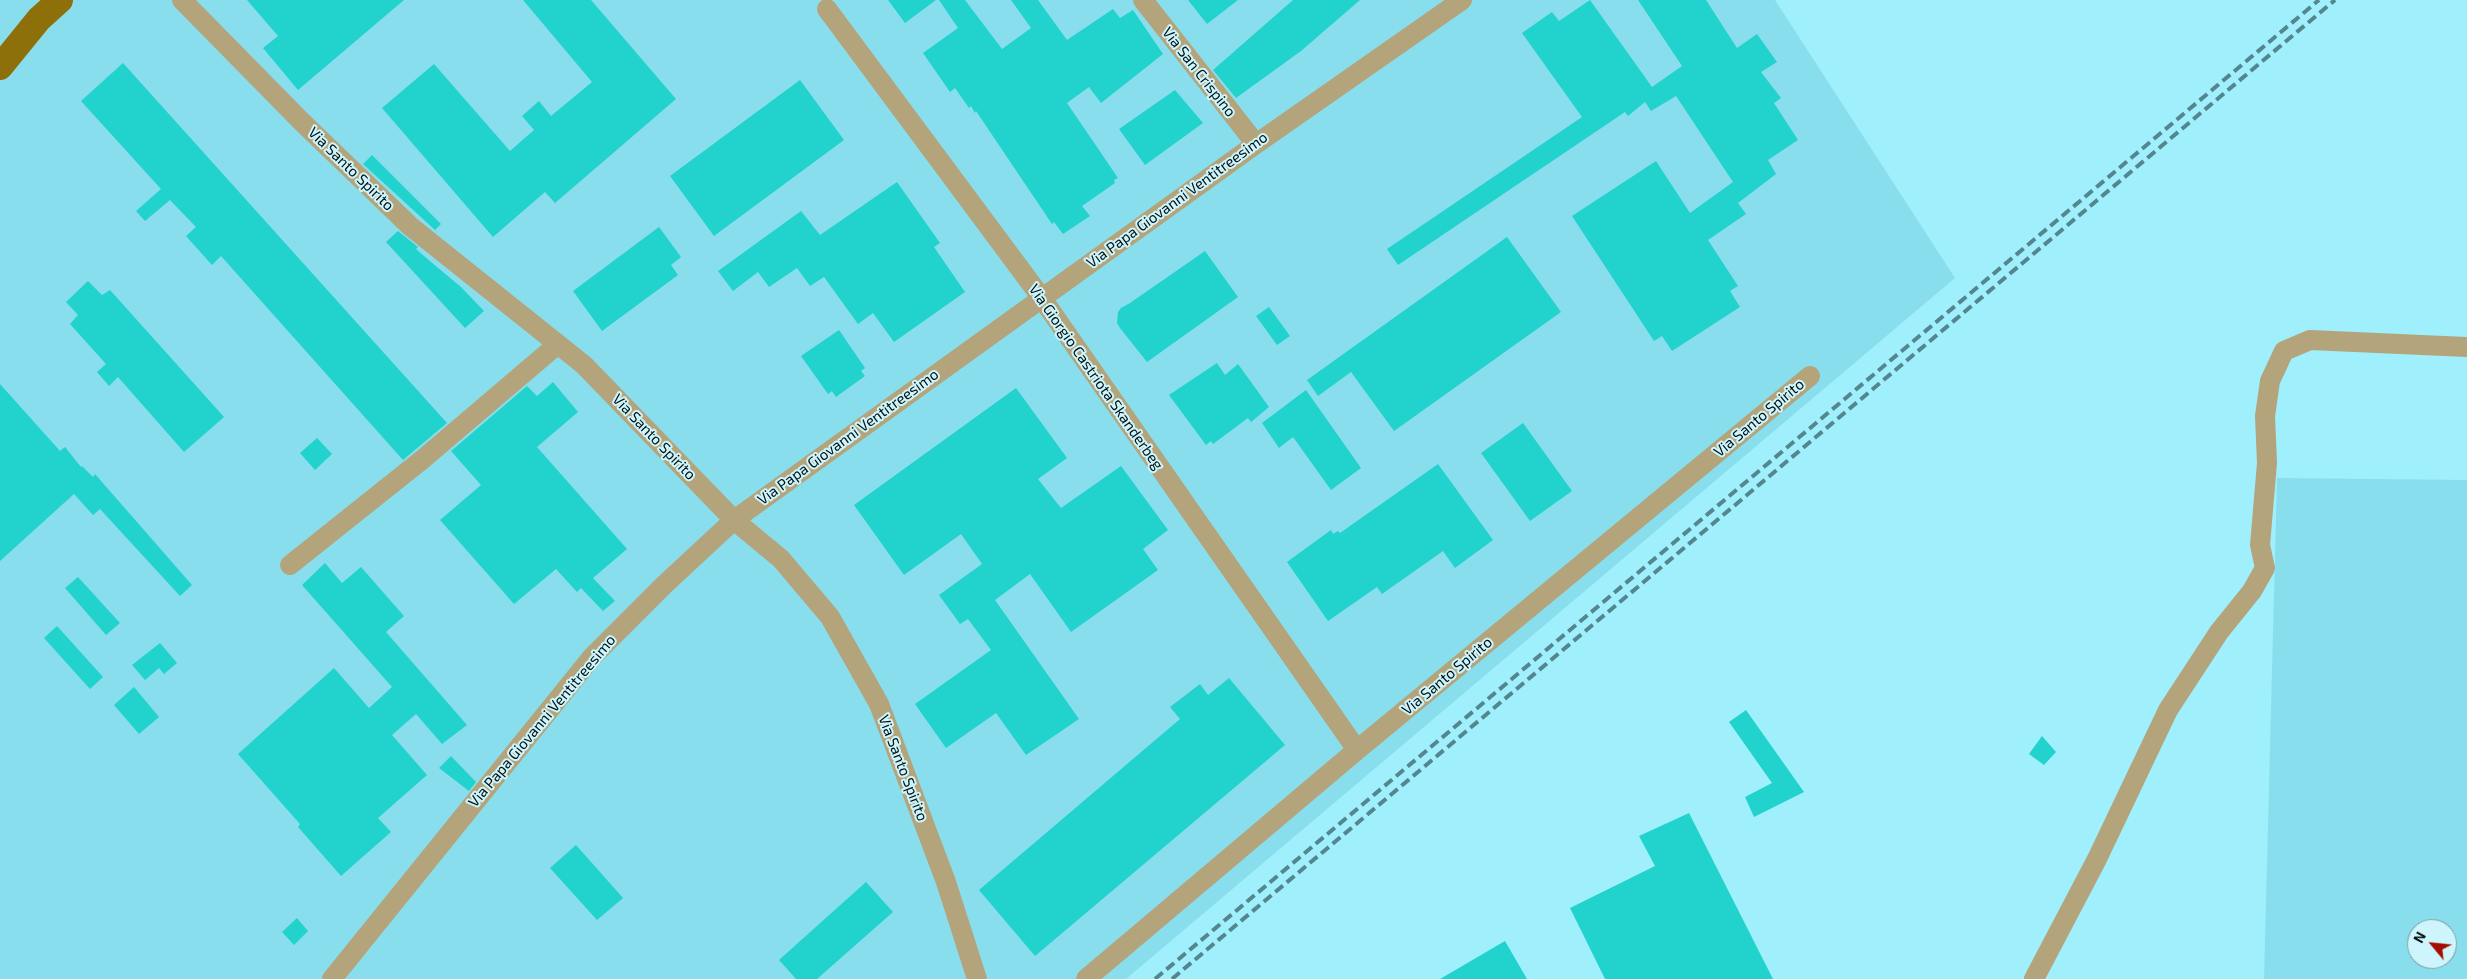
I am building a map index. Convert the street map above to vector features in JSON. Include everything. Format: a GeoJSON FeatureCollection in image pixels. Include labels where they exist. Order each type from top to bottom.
{"type":"FeatureCollection","features":[{"type":"Feature","properties":{"kind":"main road"},"geometry":{"type":"LineString","coordinates":[[0,67],[38,19],[60,0]]}},
{"type":"Feature","properties":{"kind":"street","name":"Via Santo Spirito"},"geometry":{"type":"LineString","coordinates":[[182,0],[302,122],[410,226],[584,365],[734,520],[781,559],[830,617],[879,704],[946,882],[977,979]]}},
{"type":"Feature","properties":{"kind":"street","name":"Via San Crispino"},"geometry":{"type":"LineString","coordinates":[[1143,0],[1256,144]]}},
{"type":"Feature","properties":{"kind":"street","name":"Via Papa Giovanni Ventitreesimo"},"geometry":{"type":"LineString","coordinates":[[332,979],[592,656],[734,520],[1041,297],[1462,0]]}},
{"type":"Feature","properties":{"kind":"street","name":"Via Giorgio Castriota Skanderbeg"},"geometry":{"type":"LineString","coordinates":[[827,10],[1041,297],[1357,750]]}},
{"type":"Feature","properties":{"kind":"street"},"geometry":{"type":"LineString","coordinates":[[2034,979],[2097,859],[2168,710],[2219,632],[2252,591],[2265,568],[2260,545],[2267,463],[2265,416],[2270,381],[2284,351],[2310,340],[2467,347]]}},
{"type":"Feature","properties":{"kind":"street"},"geometry":{"type":"LineString","coordinates":[[290,565],[423,459],[558,344]]}},
{"type":"Feature","properties":{"kind":"street","name":"Via Santo Spirito"},"geometry":{"type":"LineString","coordinates":[[1086,979],[1357,750],[1810,376]]}},
{"type":"Feature","properties":{"kind":"shaded area"},"geometry":{"type":"Polygon","coordinates":[[[0,0],[1775,0],[1955,278],[1126,979],[0,979],[0,0]]]}},
{"type":"Feature","properties":{"kind":"shaded area"},"geometry":{"type":"Polygon","coordinates":[[[2277,478],[2467,480],[2467,979],[2264,979],[2277,478]]]}},
{"type":"Feature","properties":{"kind":"building"},"geometry":{"type":"Polygon","coordinates":[[[247,0],[404,0],[298,90],[263,48],[278,36],[247,0]]]}},
{"type":"Feature","properties":{"kind":"building"},"geometry":{"type":"Polygon","coordinates":[[[523,0],[591,0],[676,99],[555,203],[545,192],[493,237],[382,108],[434,64],[510,151],[534,130],[522,116],[539,101],[551,116],[592,82],[523,0]]]}},
{"type":"Feature","properties":{"kind":"building"},"geometry":{"type":"Polygon","coordinates":[[[888,0],[936,0],[905,23],[888,0]]]}},
{"type":"Feature","properties":{"kind":"building"},"geometry":{"type":"Polygon","coordinates":[[[939,0],[965,0],[1002,49],[1031,28],[1011,0],[1038,0],[1067,40],[1113,9],[1120,18],[1133,10],[1163,54],[1101,103],[1089,87],[1067,103],[1118,178],[1114,180],[1115,183],[1082,206],[1090,216],[1063,234],[1054,222],[1052,224],[976,111],[975,113],[971,106],[969,108],[955,88],[950,92],[923,53],[958,28],[939,0]]]}},
{"type":"Feature","properties":{"kind":"building"},"geometry":{"type":"Polygon","coordinates":[[[1188,0],[1238,0],[1207,24],[1188,0]]]}},
{"type":"Feature","properties":{"kind":"building"},"geometry":{"type":"Polygon","coordinates":[[[1293,0],[1360,0],[1301,51],[1236,98],[1213,70],[1293,0]]]}},
{"type":"Feature","properties":{"kind":"building"},"geometry":{"type":"Polygon","coordinates":[[[1590,0],[1652,87],[1682,66],[1638,0],[1706,0],[1737,48],[1757,34],[1777,62],[1761,72],[1781,98],[1774,103],[1798,140],[1768,160],[1776,174],[1738,203],[1746,214],[1708,240],[1738,286],[1730,291],[1740,307],[1672,351],[1662,336],[1654,341],[1572,216],[1656,161],[1690,213],[1733,182],[1676,96],[1651,111],[1645,102],[1628,116],[1625,112],[1398,265],[1387,249],[1582,117],[1522,33],[1552,12],[1559,21],[1590,0]]]}},
{"type":"Feature","properties":{"kind":"building"},"geometry":{"type":"Polygon","coordinates":[[[123,63],[447,423],[403,460],[221,256],[212,265],[186,236],[196,227],[170,200],[145,221],[136,211],[161,189],[81,101],[123,63]]]}},
{"type":"Feature","properties":{"kind":"building"},"geometry":{"type":"Polygon","coordinates":[[[800,80],[844,140],[714,236],[670,176],[800,80]]]}},
{"type":"Feature","properties":{"kind":"building"},"geometry":{"type":"Polygon","coordinates":[[[1175,90],[1203,123],[1145,165],[1119,129],[1175,90]]]}},
{"type":"Feature","properties":{"kind":"building"},"geometry":{"type":"Polygon","coordinates":[[[372,155],[441,224],[435,230],[363,164],[372,155]]]}},
{"type":"Feature","properties":{"kind":"building"},"geometry":{"type":"Polygon","coordinates":[[[897,182],[940,243],[934,247],[965,292],[894,342],[873,313],[858,324],[824,277],[810,286],[797,268],[769,287],[758,272],[733,291],[718,271],[801,211],[820,235],[897,182]]]}},
{"type":"Feature","properties":{"kind":"building"},"geometry":{"type":"Polygon","coordinates":[[[659,227],[681,257],[671,265],[678,275],[602,331],[573,291],[659,227]]]}},
{"type":"Feature","properties":{"kind":"building"},"geometry":{"type":"Polygon","coordinates":[[[398,231],[461,287],[484,311],[465,328],[386,242],[398,231]]]}},
{"type":"Feature","properties":{"kind":"building"},"geometry":{"type":"Polygon","coordinates":[[[1507,237],[1561,312],[1394,431],[1351,372],[1318,396],[1307,380],[1507,237]]]}},
{"type":"Feature","properties":{"kind":"building"},"geometry":{"type":"Polygon","coordinates":[[[1205,251],[1238,297],[1147,362],[1117,323],[1118,312],[1121,308],[1205,251]]]}},
{"type":"Feature","properties":{"kind":"building"},"geometry":{"type":"Polygon","coordinates":[[[88,281],[102,295],[110,290],[224,417],[184,452],[118,377],[109,386],[97,372],[106,364],[70,324],[78,315],[66,302],[88,281]]]}},
{"type":"Feature","properties":{"kind":"building"},"geometry":{"type":"Polygon","coordinates":[[[1269,307],[1290,336],[1277,345],[1256,316],[1269,307]]]}},
{"type":"Feature","properties":{"kind":"building"},"geometry":{"type":"Polygon","coordinates":[[[839,330],[865,368],[861,371],[865,376],[836,397],[832,391],[828,394],[801,356],[839,330]]]}},
{"type":"Feature","properties":{"kind":"building"},"geometry":{"type":"Polygon","coordinates":[[[1217,363],[1225,375],[1238,364],[1269,407],[1251,422],[1248,418],[1213,444],[1211,441],[1206,445],[1169,395],[1217,363]]]}},
{"type":"Feature","properties":{"kind":"building"},"geometry":{"type":"Polygon","coordinates":[[[553,382],[578,412],[537,447],[627,549],[593,578],[615,601],[603,611],[581,588],[577,592],[556,569],[514,604],[440,520],[481,485],[451,451],[527,386],[537,396],[553,382]]]}},
{"type":"Feature","properties":{"kind":"building"},"geometry":{"type":"Polygon","coordinates":[[[0,384],[60,451],[65,447],[81,467],[93,477],[95,474],[192,585],[180,596],[100,509],[93,515],[74,494],[0,561],[0,384]]]}},
{"type":"Feature","properties":{"kind":"building"},"geometry":{"type":"Polygon","coordinates":[[[1016,388],[1067,458],[1038,479],[1061,508],[1121,466],[1168,530],[1143,549],[1158,570],[1071,632],[1030,574],[995,600],[1079,719],[1026,755],[996,713],[946,748],[915,704],[991,650],[968,619],[960,624],[939,595],[982,564],[961,534],[904,575],[854,505],[1016,388]]]}},
{"type":"Feature","properties":{"kind":"building"},"geometry":{"type":"Polygon","coordinates":[[[1306,390],[1361,468],[1331,490],[1293,437],[1279,448],[1262,423],[1306,390]]]}},
{"type":"Feature","properties":{"kind":"building"},"geometry":{"type":"Polygon","coordinates":[[[1523,423],[1572,491],[1530,521],[1481,453],[1523,423]]]}},
{"type":"Feature","properties":{"kind":"building"},"geometry":{"type":"Polygon","coordinates":[[[317,438],[332,454],[315,470],[300,453],[317,438]]]}},
{"type":"Feature","properties":{"kind":"building"},"geometry":{"type":"Polygon","coordinates":[[[1438,464],[1493,540],[1455,568],[1443,551],[1382,594],[1377,587],[1328,621],[1287,562],[1331,530],[1333,534],[1338,531],[1340,533],[1438,464]]]}},
{"type":"Feature","properties":{"kind":"building"},"geometry":{"type":"Polygon","coordinates":[[[325,563],[342,583],[361,567],[404,616],[386,632],[467,725],[442,744],[416,714],[392,735],[427,775],[378,818],[391,832],[341,876],[298,827],[300,824],[238,754],[334,668],[369,708],[392,687],[302,585],[325,563]]]}},
{"type":"Feature","properties":{"kind":"building"},"geometry":{"type":"Polygon","coordinates":[[[78,577],[120,623],[106,635],[65,588],[78,577]]]}},
{"type":"Feature","properties":{"kind":"building"},"geometry":{"type":"Polygon","coordinates":[[[57,626],[103,677],[90,689],[44,638],[57,626]]]}},
{"type":"Feature","properties":{"kind":"building"},"geometry":{"type":"Polygon","coordinates":[[[160,643],[177,663],[164,674],[159,668],[145,680],[132,665],[160,643]]]}},
{"type":"Feature","properties":{"kind":"building"},"geometry":{"type":"Polygon","coordinates":[[[1229,678],[1285,745],[1035,956],[979,890],[1180,719],[1170,707],[1200,684],[1208,695],[1229,678]]]}},
{"type":"Feature","properties":{"kind":"building"},"geometry":{"type":"Polygon","coordinates":[[[134,687],[159,717],[139,734],[114,705],[134,687]]]}},
{"type":"Feature","properties":{"kind":"building"},"geometry":{"type":"Polygon","coordinates":[[[1746,710],[1804,792],[1754,817],[1745,797],[1772,783],[1729,722],[1746,710]]]}},
{"type":"Feature","properties":{"kind":"building"},"geometry":{"type":"Polygon","coordinates":[[[2042,736],[2056,752],[2044,765],[2029,754],[2042,736]]]}},
{"type":"Feature","properties":{"kind":"building"},"geometry":{"type":"Polygon","coordinates":[[[451,756],[476,782],[469,791],[439,768],[451,756]]]}},
{"type":"Feature","properties":{"kind":"building"},"geometry":{"type":"Polygon","coordinates":[[[1689,813],[1773,979],[1605,979],[1570,908],[1655,866],[1639,836],[1689,813]]]}},
{"type":"Feature","properties":{"kind":"building"},"geometry":{"type":"Polygon","coordinates":[[[576,845],[623,898],[597,920],[550,868],[576,845]]]}},
{"type":"Feature","properties":{"kind":"building"},"geometry":{"type":"Polygon","coordinates":[[[866,882],[893,912],[817,979],[796,979],[779,960],[866,882]]]}},
{"type":"Feature","properties":{"kind":"building"},"geometry":{"type":"Polygon","coordinates":[[[297,918],[308,931],[294,945],[282,932],[297,918]]]}},
{"type":"Feature","properties":{"kind":"building"},"geometry":{"type":"Polygon","coordinates":[[[1505,941],[1527,979],[1440,979],[1505,941]]]}},
{"type":"Feature","properties":{"kind":"railway"},"geometry":{"type":"LineString","coordinates":[[1155,979],[2319,0]]}},
{"type":"Feature","properties":{"kind":"railway"},"geometry":{"type":"LineString","coordinates":[[1172,979],[2335,0]]}}]}
